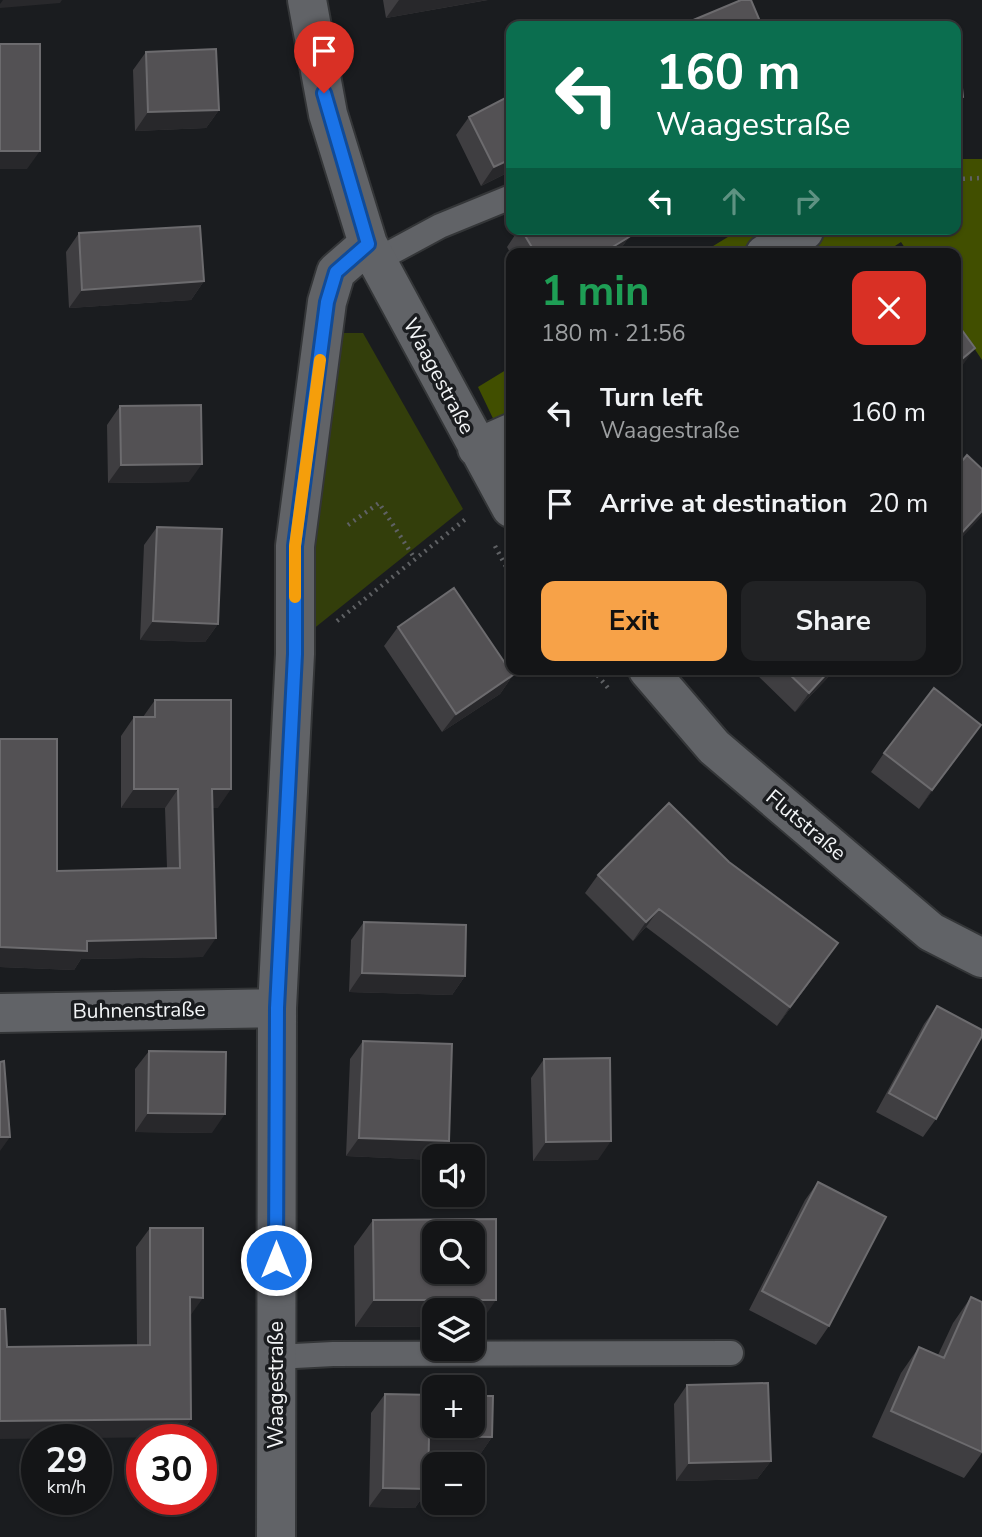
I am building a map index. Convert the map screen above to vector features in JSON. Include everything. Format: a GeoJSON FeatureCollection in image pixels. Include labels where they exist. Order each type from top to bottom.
{"type":"FeatureCollection","features":[{"type":"Feature","properties":{"kind":"street","name":"Waagestraße"},"geometry":{"type":"LineString","coordinates":[[307,0],[328,114],[372,252],[494,440],[494,509]]}},
{"type":"Feature","properties":{"kind":"street"},"geometry":{"type":"LineString","coordinates":[[775,248],[797,235]]}},
{"type":"Feature","properties":{"kind":"street","name":"Waagestraße"},"geometry":{"type":"LineString","coordinates":[[276,1537],[277,1008],[295,654],[295,546],[327,302],[336,272],[372,252]]}},
{"type":"Feature","properties":{"kind":"street","name":"Flutstraße"},"geometry":{"type":"LineString","coordinates":[[652,675],[714,747],[931,932],[982,958]]}},
{"type":"Feature","properties":{"kind":"street","name":"Buhnenstraße"},"geometry":{"type":"LineString","coordinates":[[0,1013],[277,1008]]}},
{"type":"Feature","properties":{"kind":"lane"},"geometry":{"type":"LineString","coordinates":[[372,252],[506,199]]}},
{"type":"Feature","properties":{"kind":"lane"},"geometry":{"type":"LineString","coordinates":[[276,1357],[333,1354],[731,1353]]}},
{"type":"Feature","properties":{"kind":"path"},"geometry":{"type":"LineString","coordinates":[[961,179],[982,178]]}},
{"type":"Feature","properties":{"kind":"path"},"geometry":{"type":"LineString","coordinates":[[348,525],[379,503],[415,559]]}},
{"type":"Feature","properties":{"kind":"path"},"geometry":{"type":"LineString","coordinates":[[295,654],[415,559],[494,509]]}},
{"type":"Feature","properties":{"kind":"green space"},"geometry":{"type":"Polygon","coordinates":[[[961,159],[982,159],[982,360],[961,328],[961,248],[905,248],[901,242],[892,248],[710,248],[731,235],[961,235],[961,159]]]}},
{"type":"Feature","properties":{"kind":"green space"},"geometry":{"type":"Polygon","coordinates":[[[331,333],[363,333],[463,509],[307,634],[331,333]]]}},
{"type":"Feature","properties":{"kind":"green space"},"geometry":{"type":"Polygon","coordinates":[[[506,370],[506,446],[478,387],[506,370]]]}},
{"type":"Feature","properties":{"kind":"building"},"geometry":{"type":"Polygon","coordinates":[[[741,0],[751,0],[760,21],[691,21],[741,0]]]}},
{"type":"Feature","properties":{"kind":"building"},"geometry":{"type":"Polygon","coordinates":[[[0,44],[40,44],[40,151],[0,151],[0,44]]]}},
{"type":"Feature","properties":{"kind":"building"},"geometry":{"type":"Polygon","coordinates":[[[216,49],[219,110],[148,112],[146,52],[216,49]]]}},
{"type":"Feature","properties":{"kind":"building"},"geometry":{"type":"Polygon","coordinates":[[[506,98],[506,161],[494,167],[469,117],[506,98]]]}},
{"type":"Feature","properties":{"kind":"building"},"geometry":{"type":"Polygon","coordinates":[[[200,226],[204,281],[82,290],[79,233],[200,226]]]}},
{"type":"Feature","properties":{"kind":"building"},"geometry":{"type":"Polygon","coordinates":[[[525,235],[629,237],[611,248],[532,248],[525,235]]]}},
{"type":"Feature","properties":{"kind":"building"},"geometry":{"type":"Polygon","coordinates":[[[961,329],[975,348],[961,360],[961,329]]]}},
{"type":"Feature","properties":{"kind":"building"},"geometry":{"type":"Polygon","coordinates":[[[201,405],[202,464],[121,465],[120,406],[201,405]]]}},
{"type":"Feature","properties":{"kind":"building"},"geometry":{"type":"Polygon","coordinates":[[[967,455],[982,469],[982,511],[961,534],[961,462],[967,455]]]}},
{"type":"Feature","properties":{"kind":"building"},"geometry":{"type":"Polygon","coordinates":[[[157,527],[222,529],[218,624],[153,621],[157,527]]]}},
{"type":"Feature","properties":{"kind":"building"},"geometry":{"type":"Polygon","coordinates":[[[454,588],[506,665],[506,675],[513,675],[456,714],[398,627],[454,588]]]}},
{"type":"Feature","properties":{"kind":"building"},"geometry":{"type":"Polygon","coordinates":[[[790,675],[825,675],[809,693],[790,675]]]}},
{"type":"Feature","properties":{"kind":"building"},"geometry":{"type":"Polygon","coordinates":[[[934,688],[981,725],[932,790],[884,753],[934,688]]]}},
{"type":"Feature","properties":{"kind":"building"},"geometry":{"type":"Polygon","coordinates":[[[155,700],[231,700],[231,789],[212,789],[216,938],[87,941],[87,951],[0,947],[0,739],[57,739],[57,871],[180,868],[178,789],[134,789],[134,717],[155,717],[155,700]]]}},
{"type":"Feature","properties":{"kind":"building"},"geometry":{"type":"Polygon","coordinates":[[[669,803],[729,862],[838,943],[790,1007],[659,909],[646,922],[598,875],[669,803]]]}},
{"type":"Feature","properties":{"kind":"building"},"geometry":{"type":"Polygon","coordinates":[[[364,922],[466,925],[465,976],[362,973],[364,922]]]}},
{"type":"Feature","properties":{"kind":"building"},"geometry":{"type":"Polygon","coordinates":[[[937,1006],[982,1030],[982,1036],[936,1119],[889,1093],[937,1006]]]}},
{"type":"Feature","properties":{"kind":"building"},"geometry":{"type":"Polygon","coordinates":[[[363,1041],[452,1044],[449,1141],[359,1138],[363,1041]]]}},
{"type":"Feature","properties":{"kind":"building"},"geometry":{"type":"Polygon","coordinates":[[[149,1051],[226,1052],[225,1114],[148,1113],[149,1051]]]}},
{"type":"Feature","properties":{"kind":"building"},"geometry":{"type":"Polygon","coordinates":[[[610,1058],[611,1141],[546,1142],[544,1059],[610,1058]]]}},
{"type":"Feature","properties":{"kind":"building"},"geometry":{"type":"Polygon","coordinates":[[[4,1061],[10,1137],[0,1137],[0,1062],[4,1061]]]}},
{"type":"Feature","properties":{"kind":"building"},"geometry":{"type":"Polygon","coordinates":[[[818,1182],[886,1217],[829,1326],[762,1291],[818,1182]]]}},
{"type":"Feature","properties":{"kind":"building"},"geometry":{"type":"Polygon","coordinates":[[[496,1219],[496,1300],[374,1300],[373,1220],[496,1219]]]}},
{"type":"Feature","properties":{"kind":"building"},"geometry":{"type":"Polygon","coordinates":[[[150,1228],[203,1228],[203,1298],[190,1297],[191,1419],[0,1421],[0,1309],[5,1309],[7,1347],[150,1345],[150,1228]]]}},
{"type":"Feature","properties":{"kind":"building"},"geometry":{"type":"Polygon","coordinates":[[[971,1297],[982,1302],[982,1452],[891,1411],[919,1347],[944,1358],[971,1297]]]}},
{"type":"Feature","properties":{"kind":"building"},"geometry":{"type":"Polygon","coordinates":[[[768,1383],[771,1461],[689,1463],[687,1385],[768,1383]]]}},
{"type":"Feature","properties":{"kind":"building"},"geometry":{"type":"Polygon","coordinates":[[[385,1394],[422,1395],[422,1438],[429,1438],[429,1452],[422,1452],[422,1489],[383,1488],[385,1394]]]}},
{"type":"Feature","properties":{"kind":"building"},"geometry":{"type":"Polygon","coordinates":[[[485,1396],[493,1396],[492,1437],[485,1437],[485,1396]]]}},
{"type":"Feature","properties":{"kind":"slow traffic"},"geometry":{"type":"LineString","coordinates":[[295,597],[295,546],[320,360]]}},
{"type":"Feature","properties":{"kind":"route"},"geometry":{"type":"LineString","coordinates":[[276,1260],[277,1008],[295,654],[295,546],[327,302],[336,272],[368,244],[324,93]]}}]}
